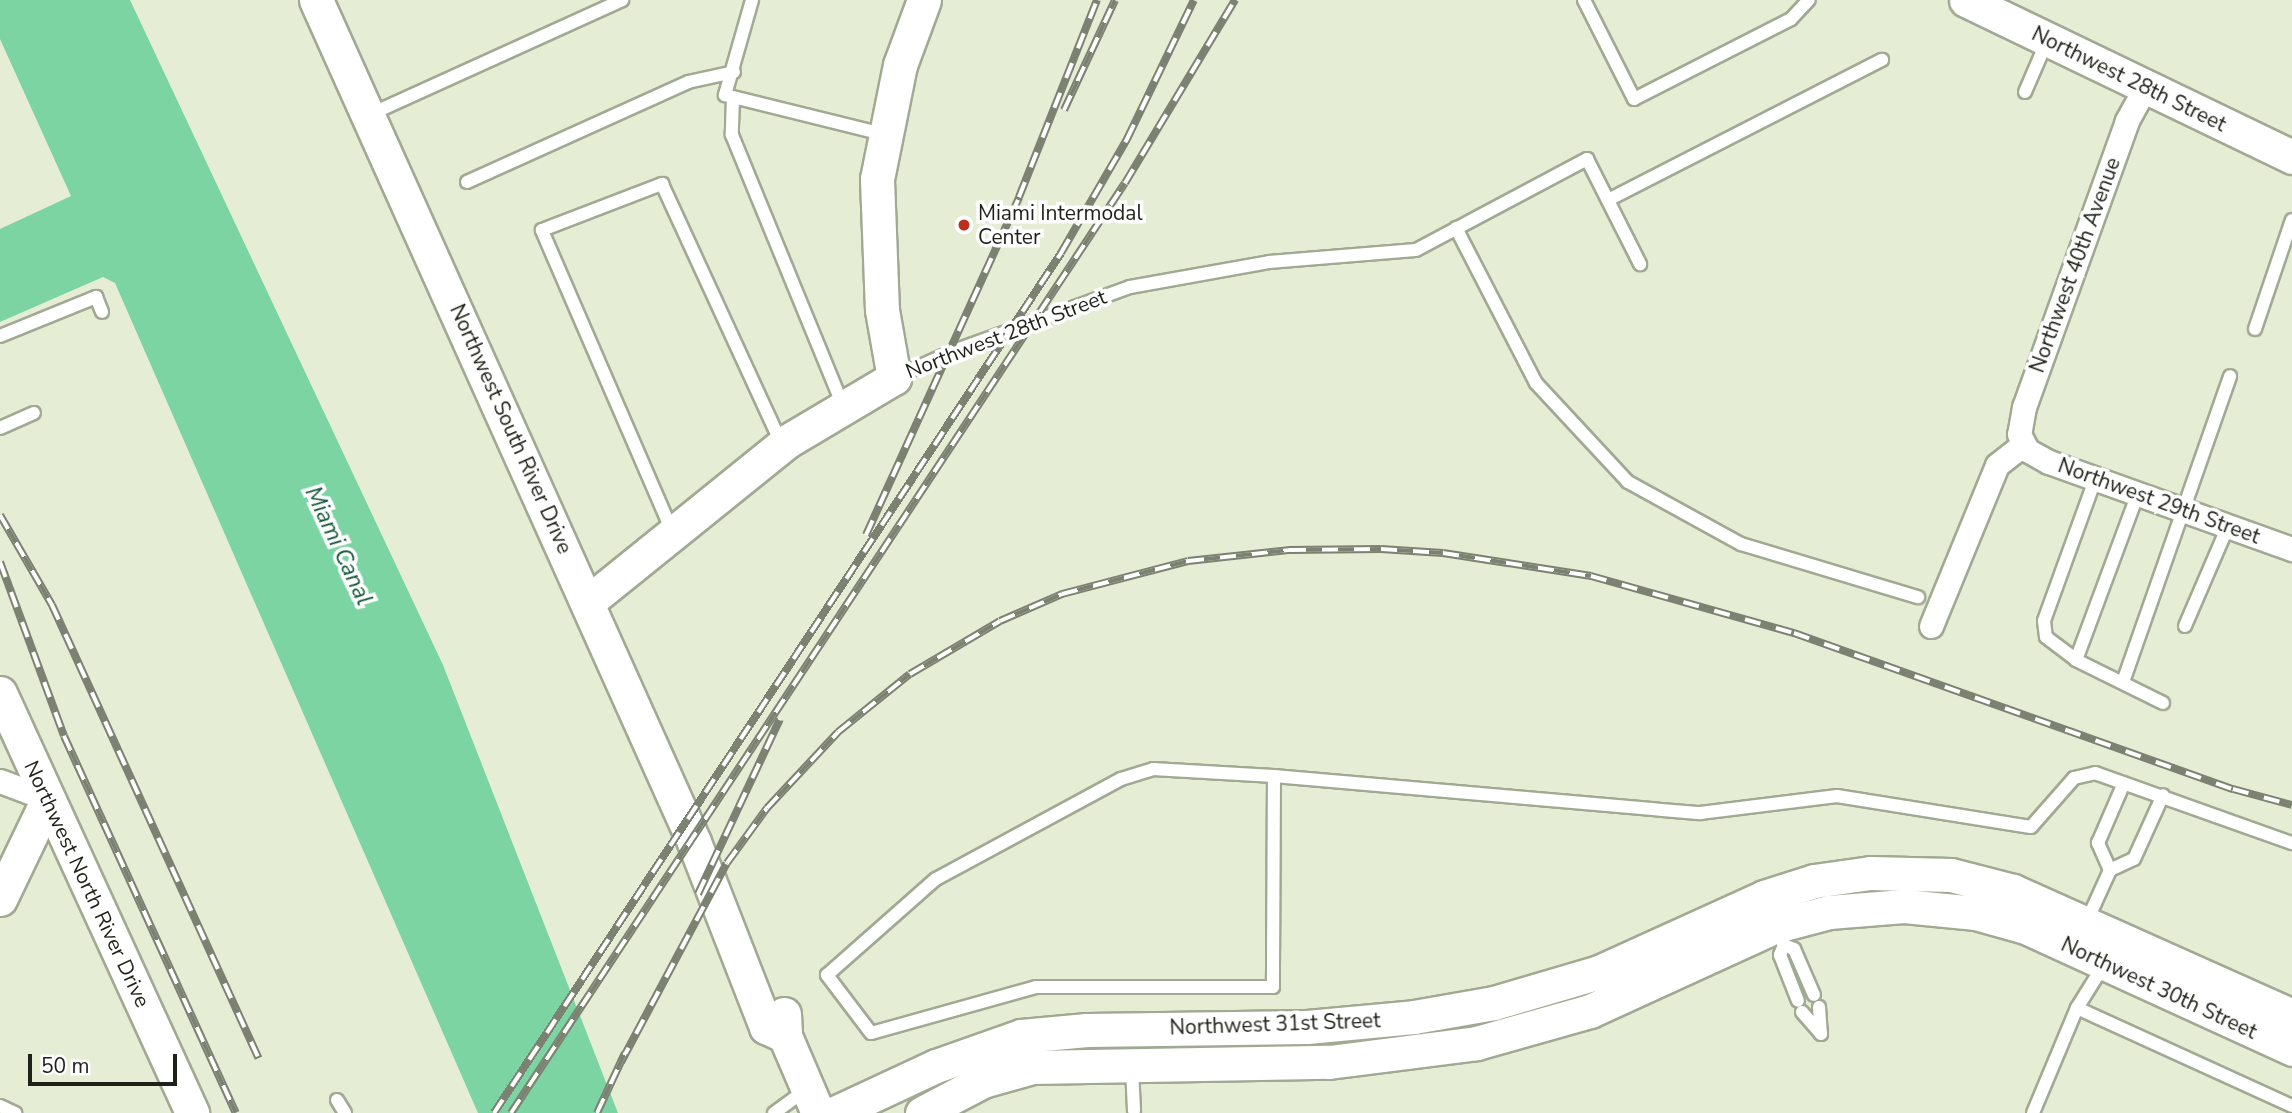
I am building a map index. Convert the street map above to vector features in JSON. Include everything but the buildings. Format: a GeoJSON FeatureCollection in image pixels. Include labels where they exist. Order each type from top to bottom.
{"type":"FeatureCollection","features":[{"type":"Feature","properties":{"kind":"street","name":"Northwest South River Drive"},"geometry":{"type":"LineString","coordinates":[[316,0],[371,114],[702,859],[766,1027],[785,1037],[813,1101]]}},
{"type":"Feature","properties":{"kind":"street"},"geometry":{"type":"LineString","coordinates":[[894,378],[878,263],[877,178],[883,134],[900,65],[924,0]]}},
{"type":"Feature","properties":{"kind":"street","name":"Northwest 28th Street"},"geometry":{"type":"LineString","coordinates":[[1966,0],[2048,37],[2145,88],[2292,157]]}},
{"type":"Feature","properties":{"kind":"street","name":"Northwest 40th Avenue"},"geometry":{"type":"LineString","coordinates":[[2025,448],[2018,426],[2024,407],[2127,121],[2145,88]]}},
{"type":"Feature","properties":{"kind":"street","name":"Northwest 28th Street"},"geometry":{"type":"LineString","coordinates":[[588,602],[782,446],[894,378]]}},
{"type":"Feature","properties":{"kind":"street"},"geometry":{"type":"LineString","coordinates":[[1931,626],[1997,465],[2025,448]]}},
{"type":"Feature","properties":{"kind":"street","name":"Northwest 29th Street"},"geometry":{"type":"LineString","coordinates":[[2025,448],[2138,493],[2292,549]]}},
{"type":"Feature","properties":{"kind":"street","name":"Northwest North River Drive"},"geometry":{"type":"LineString","coordinates":[[0,693],[192,1113]]}},
{"type":"Feature","properties":{"kind":"street"},"geometry":{"type":"LineString","coordinates":[[0,781],[48,799],[0,899]]}},
{"type":"Feature","properties":{"kind":"street","name":"Northwest 31st Street"},"geometry":{"type":"LineString","coordinates":[[835,1113],[996,1042],[1050,1031],[1307,1027],[1457,1011],[1581,978],[1773,919],[1904,906],[2032,913]]}},
{"type":"Feature","properties":{"kind":"street","name":"Northwest 30th Street"},"geometry":{"type":"LineString","coordinates":[[2032,913],[2111,949],[2292,1049]]}},
{"type":"Feature","properties":{"kind":"street","name":"Northwest 31st Street"},"geometry":{"type":"LineString","coordinates":[[922,1113],[1006,1073],[1058,1065],[1329,1062],[1477,1043],[1590,1011],[1773,919]]}},
{"type":"Feature","properties":{"kind":"street","name":"Northwest 30th Street"},"geometry":{"type":"LineString","coordinates":[[2111,949],[2292,1016]]}},
{"type":"Feature","properties":{"kind":"street"},"geometry":{"type":"LineString","coordinates":[[1131,1028],[1132,1064]]}},
{"type":"Feature","properties":{"kind":"lane"},"geometry":{"type":"LineString","coordinates":[[371,114],[622,0]]}},
{"type":"Feature","properties":{"kind":"lane"},"geometry":{"type":"LineString","coordinates":[[752,0],[734,72],[725,95],[883,134]]}},
{"type":"Feature","properties":{"kind":"lane"},"geometry":{"type":"LineString","coordinates":[[1584,0],[1634,99],[1791,19],[1809,0]]}},
{"type":"Feature","properties":{"kind":"lane"},"geometry":{"type":"LineString","coordinates":[[2025,92],[2048,37]]}},
{"type":"Feature","properties":{"kind":"lane"},"geometry":{"type":"LineString","coordinates":[[1608,200],[1882,60]]}},
{"type":"Feature","properties":{"kind":"lane"},"geometry":{"type":"LineString","coordinates":[[467,182],[688,82],[734,72]]}},
{"type":"Feature","properties":{"kind":"lane"},"geometry":{"type":"LineString","coordinates":[[733,98],[732,135],[844,406]]}},
{"type":"Feature","properties":{"kind":"lane"},"geometry":{"type":"LineString","coordinates":[[1640,264],[1587,159],[1456,228],[1536,383],[1628,482],[1741,544],[1918,597]]}},
{"type":"Feature","properties":{"kind":"lane"},"geometry":{"type":"LineString","coordinates":[[673,533],[542,230],[662,184],[782,446]]}},
{"type":"Feature","properties":{"kind":"lane"},"geometry":{"type":"LineString","coordinates":[[2255,330],[2292,220]]}},
{"type":"Feature","properties":{"kind":"lane","name":"Northwest 28th Street"},"geometry":{"type":"LineString","coordinates":[[894,378],[951,352],[1130,287],[1269,262],[1411,250],[1456,228]]}},
{"type":"Feature","properties":{"kind":"lane"},"geometry":{"type":"LineString","coordinates":[[0,336],[96,297],[102,312]]}},
{"type":"Feature","properties":{"kind":"lane"},"geometry":{"type":"LineString","coordinates":[[2123,682],[2230,376]]}},
{"type":"Feature","properties":{"kind":"lane"},"geometry":{"type":"LineString","coordinates":[[0,428],[34,413]]}},
{"type":"Feature","properties":{"kind":"lane"},"geometry":{"type":"LineString","coordinates":[[2096,477],[2044,621],[2046,637],[2076,660],[2163,703]]}},
{"type":"Feature","properties":{"kind":"lane"},"geometry":{"type":"LineString","coordinates":[[2076,660],[2138,493]]}},
{"type":"Feature","properties":{"kind":"lane"},"geometry":{"type":"LineString","coordinates":[[2185,626],[2228,526]]}},
{"type":"Feature","properties":{"kind":"lane"},"geometry":{"type":"LineString","coordinates":[[1274,776],[1273,987],[1036,987],[871,1032],[827,975],[936,879],[1121,779],[1153,769],[1274,776],[1700,813],[1837,796],[2031,827],[2074,778],[2095,773],[2164,795],[2292,843]]}},
{"type":"Feature","properties":{"kind":"lane"},"geometry":{"type":"LineString","coordinates":[[2109,870],[2098,843],[2124,783]]}},
{"type":"Feature","properties":{"kind":"lane"},"geometry":{"type":"LineString","coordinates":[[2081,935],[2109,870],[2134,859],[2164,795]]}},
{"type":"Feature","properties":{"kind":"lane"},"geometry":{"type":"LineString","coordinates":[[1773,919],[1794,949],[1816,1001],[1821,1034],[1800,1007],[1780,955],[1773,919]]}},
{"type":"Feature","properties":{"kind":"lane"},"geometry":{"type":"LineString","coordinates":[[2033,1113],[2077,1008],[2111,949]]}},
{"type":"Feature","properties":{"kind":"lane"},"geometry":{"type":"LineString","coordinates":[[2077,1008],[2292,1106]]}},
{"type":"Feature","properties":{"kind":"lane"},"geometry":{"type":"LineString","coordinates":[[1132,1064],[1134,1111]]}},
{"type":"Feature","properties":{"kind":"lane"},"geometry":{"type":"LineString","coordinates":[[337,1100],[345,1113]]}},
{"type":"Feature","properties":{"kind":"lane"},"geometry":{"type":"LineString","coordinates":[[774,1113],[813,1101]]}},
{"type":"Feature","properties":{"kind":"lane"},"geometry":{"type":"LineString","coordinates":[[0,1106],[15,1113]]}},
{"type":"Feature","properties":{"kind":"water","name":"Miami Canal"},"geometry":{"type":"Polygon","coordinates":[[[0,0],[130,0],[443,665],[618,1113],[478,1113],[115,283],[103,277],[0,322],[0,229],[71,196],[0,39],[0,0]]]}},
{"type":"Feature","properties":{"kind":"railway"},"geometry":{"type":"LineString","coordinates":[[866,535],[1019,197],[1097,0]]}},
{"type":"Feature","properties":{"kind":"railway"},"geometry":{"type":"LineString","coordinates":[[1064,110],[1115,0]]}},
{"type":"Feature","properties":{"kind":"railway"},"geometry":{"type":"LineString","coordinates":[[494,1113],[1061,253],[1127,139],[1194,0]]}},
{"type":"Feature","properties":{"kind":"railway"},"geometry":{"type":"LineString","coordinates":[[511,1113],[1125,183],[1235,0]]}},
{"type":"Feature","properties":{"kind":"railway"},"geometry":{"type":"LineString","coordinates":[[0,515],[52,605],[258,1058]]}},
{"type":"Feature","properties":{"kind":"railway"},"geometry":{"type":"LineString","coordinates":[[621,1062],[727,863],[767,808],[838,732],[910,674],[1000,621],[1062,594],[1188,561],[1290,550],[1381,549],[1443,553],[1591,576],[1794,633],[2233,789],[2292,805]]}},
{"type":"Feature","properties":{"kind":"railway"},"geometry":{"type":"LineString","coordinates":[[0,562],[64,736],[236,1113]]}},
{"type":"Feature","properties":{"kind":"railway"},"geometry":{"type":"LineString","coordinates":[[698,894],[780,719]]}},
{"type":"Feature","properties":{"kind":"railway"},"geometry":{"type":"LineString","coordinates":[[597,1113],[625,1053]]}},
{"type":"Feature","properties":{"kind":"place","name":"Miami Intermodal Center"},"geometry":{"type":"Point","coordinates":[964,225]}}]}
